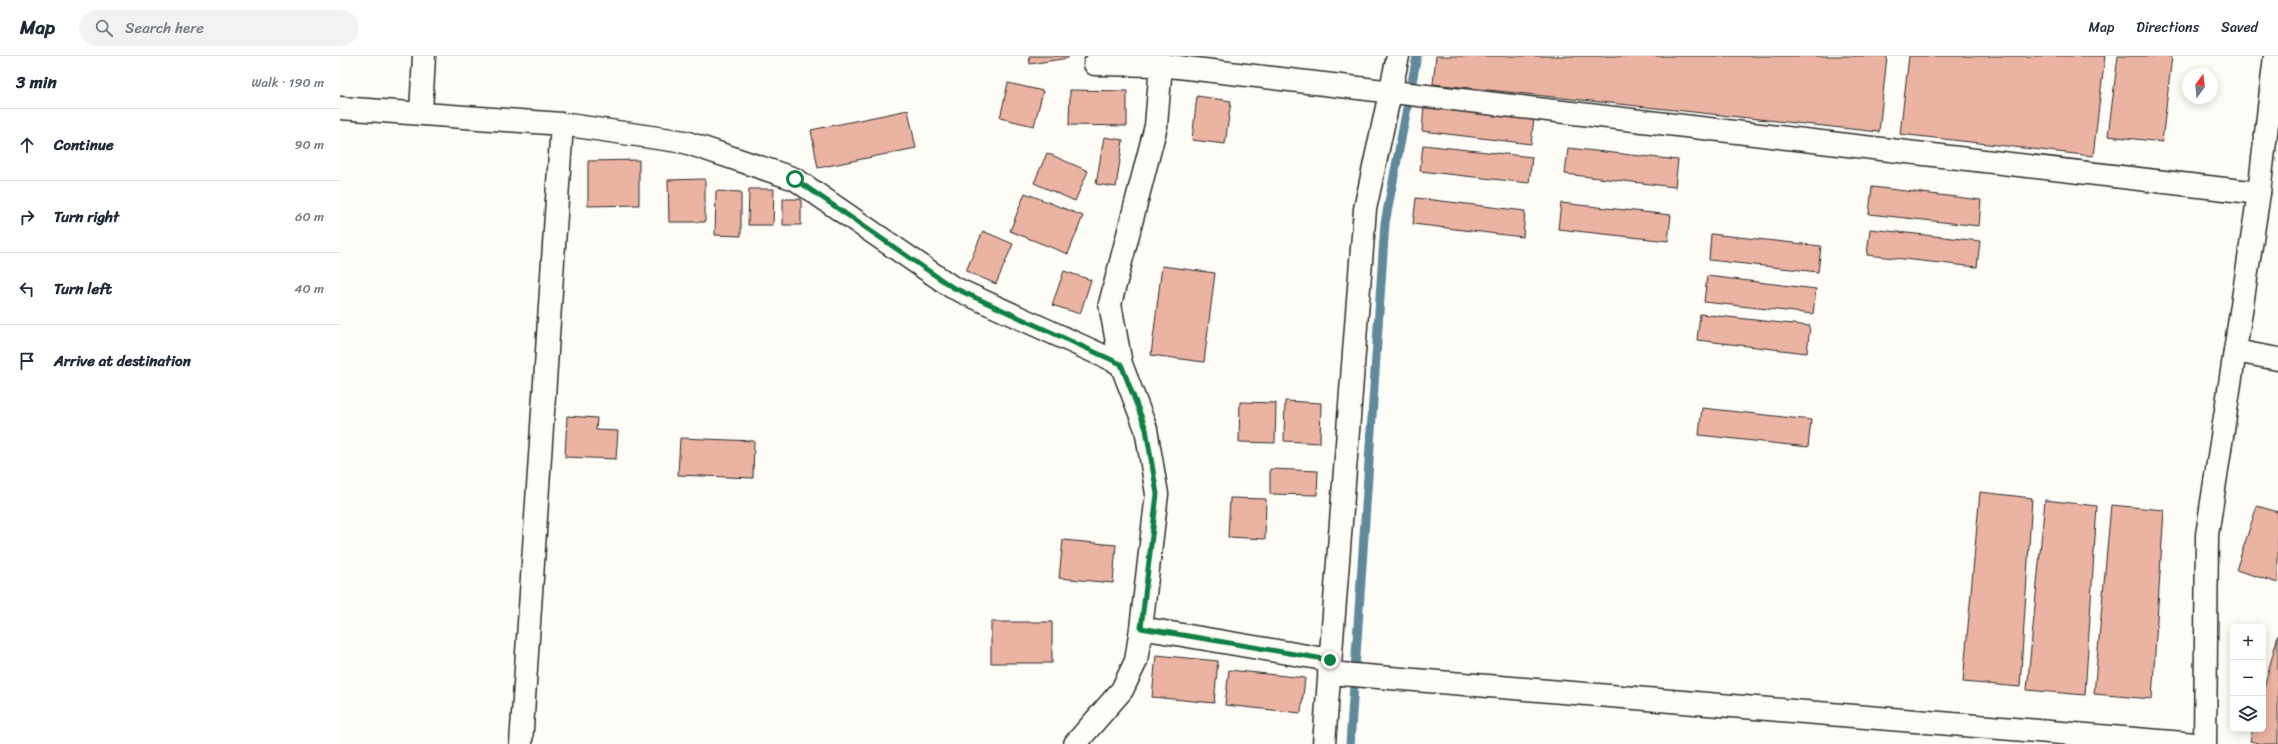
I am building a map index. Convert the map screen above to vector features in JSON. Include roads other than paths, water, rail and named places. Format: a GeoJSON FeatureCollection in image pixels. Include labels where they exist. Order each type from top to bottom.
{"type":"FeatureCollection","features":[{"type":"Feature","properties":{"kind":"street"},"geometry":{"type":"LineString","coordinates":[[421,113],[424,56]]}},
{"type":"Feature","properties":{"kind":"street"},"geometry":{"type":"LineString","coordinates":[[1324,744],[1365,209],[1398,56]]}},
{"type":"Feature","properties":{"kind":"street"},"geometry":{"type":"LineString","coordinates":[[2205,744],[2207,535],[2259,193],[2274,56]]}},
{"type":"Feature","properties":{"kind":"street"},"geometry":{"type":"LineString","coordinates":[[1075,744],[1122,690],[1136,661],[1141,628],[1157,494],[1146,429],[1121,364],[1110,304],[1156,126],[1160,61]]}},
{"type":"Feature","properties":{"kind":"street"},"geometry":{"type":"LineString","coordinates":[[1094,64],[1160,61],[1390,91],[2259,193]]}},
{"type":"Feature","properties":{"kind":"street"},"geometry":{"type":"LineString","coordinates":[[340,108],[562,124],[685,142],[795,179],[952,287],[1121,364]]}},
{"type":"Feature","properties":{"kind":"street"},"geometry":{"type":"LineString","coordinates":[[521,744],[562,124]]}},
{"type":"Feature","properties":{"kind":"street"},"geometry":{"type":"LineString","coordinates":[[2235,351],[2278,360]]}},
{"type":"Feature","properties":{"kind":"street"},"geometry":{"type":"LineString","coordinates":[[1141,628],[1330,667],[2196,744]]}},
{"type":"Feature","properties":{"kind":"waterway"},"geometry":{"type":"LineString","coordinates":[[1350,744],[1385,223],[1417,56]]}}]}
